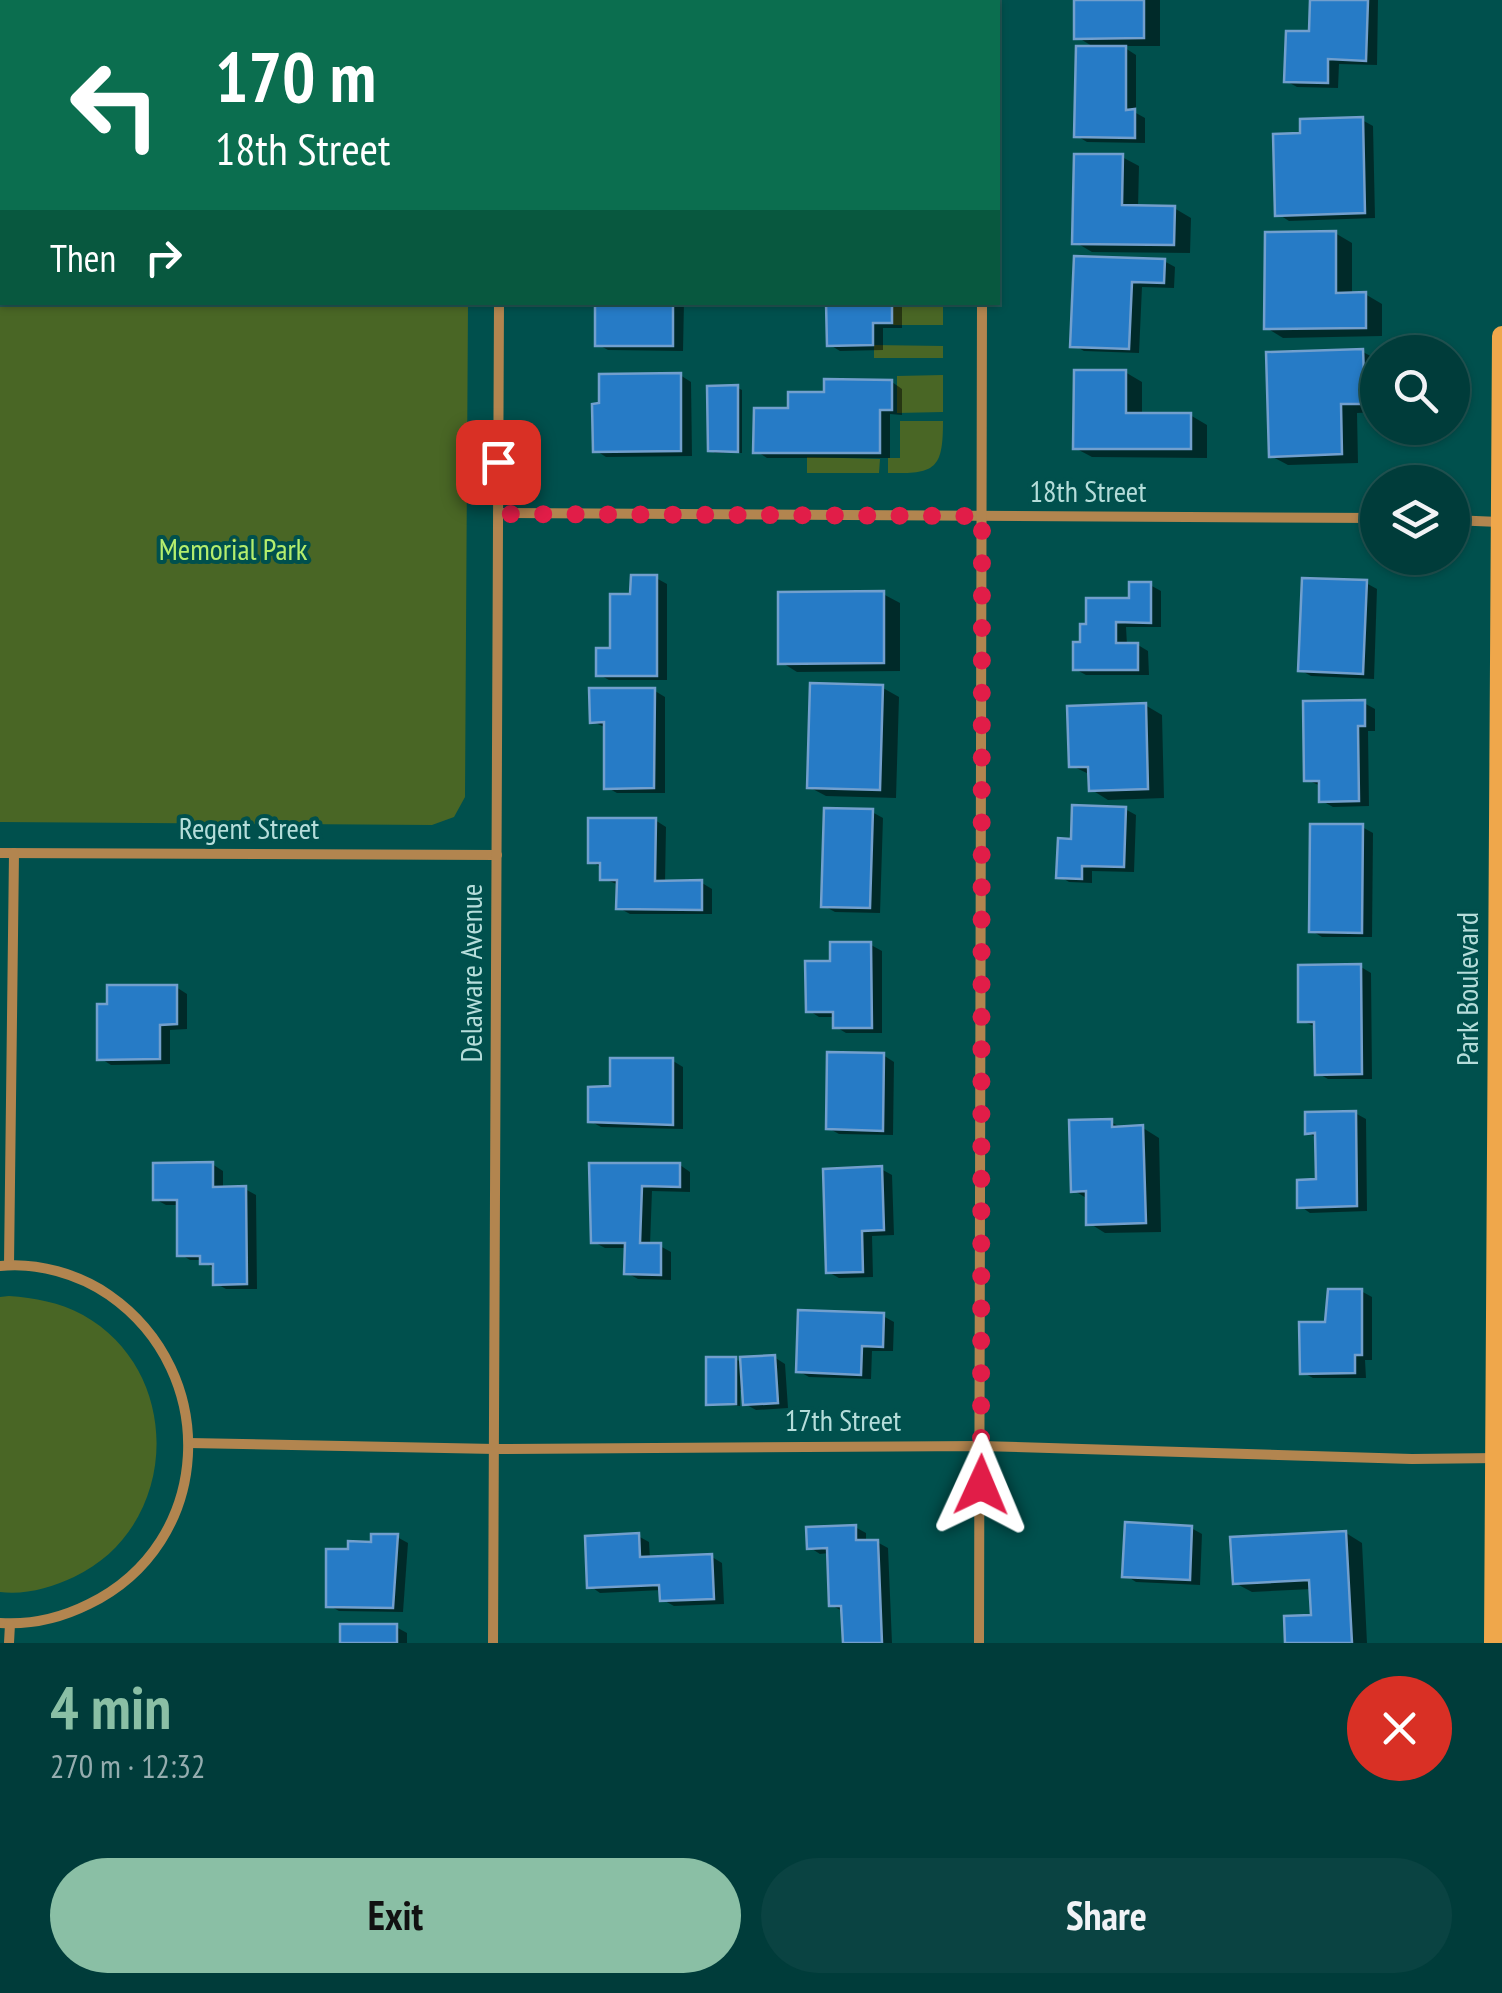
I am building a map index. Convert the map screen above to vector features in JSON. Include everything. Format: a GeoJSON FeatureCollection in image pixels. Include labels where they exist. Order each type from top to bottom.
{"type":"FeatureCollection","features":[{"type":"Feature","properties":{"kind":"street","name":"Delaware Avenue"},"geometry":{"type":"LineString","coordinates":[[493,1643],[499,305]]}},
{"type":"Feature","properties":{"kind":"street"},"geometry":{"type":"LineString","coordinates":[[979,1643],[982,305]]}},
{"type":"Feature","properties":{"kind":"street","name":"Park Boulevard"},"geometry":{"type":"LineString","coordinates":[[1494,1643],[1498,1581],[1502,336]]}},
{"type":"Feature","properties":{"kind":"street","name":"18th Street"},"geometry":{"type":"LineString","coordinates":[[498,514],[1360,518]]}},
{"type":"Feature","properties":{"kind":"street"},"geometry":{"type":"LineString","coordinates":[[1470,521],[1499,522]]}},
{"type":"Feature","properties":{"kind":"street","name":"Regent Street"},"geometry":{"type":"LineString","coordinates":[[0,853],[498,855]]}},
{"type":"Feature","properties":{"kind":"street"},"geometry":{"type":"LineString","coordinates":[[9,1643],[5,1623],[42,1621],[72,1612],[126,1581],[148,1558],[166,1533],[187,1474],[189,1443],[187,1412],[165,1353],[125,1306],[99,1288],[70,1276],[40,1267],[4,1265],[14,854]]}},
{"type":"Feature","properties":{"kind":"street","name":"17th Street"},"geometry":{"type":"LineString","coordinates":[[189,1443],[495,1449],[982,1446],[1497,1458]]}},
{"type":"Feature","properties":{"kind":"green space","name":"Memorial Park"},"geometry":{"type":"Polygon","coordinates":[[[0,305],[468,305],[465,797],[454,817],[432,825],[0,822],[0,305]]]}},
{"type":"Feature","properties":{"kind":"green space"},"geometry":{"type":"Polygon","coordinates":[[[892,305],[943,305],[943,325],[893,325],[892,305]]]}},
{"type":"Feature","properties":{"kind":"green space"},"geometry":{"type":"Polygon","coordinates":[[[874,345],[943,346],[943,358],[874,358],[874,345]]]}},
{"type":"Feature","properties":{"kind":"green space"},"geometry":{"type":"Polygon","coordinates":[[[943,375],[943,412],[897,413],[897,376],[943,375]]]}},
{"type":"Feature","properties":{"kind":"green space"},"geometry":{"type":"Polygon","coordinates":[[[900,421],[943,421],[941,450],[934,465],[917,472],[888,473],[888,458],[900,458],[900,421]]]}},
{"type":"Feature","properties":{"kind":"green space"},"geometry":{"type":"Polygon","coordinates":[[[807,457],[880,459],[879,473],[807,473],[807,457]]]}},
{"type":"Feature","properties":{"kind":"green space"},"geometry":{"type":"Polygon","coordinates":[[[0,1297],[47,1301],[74,1311],[116,1341],[140,1373],[153,1410],[156,1449],[150,1487],[134,1523],[109,1554],[65,1581],[38,1590],[9,1593],[0,1592],[0,1297]]]}},
{"type":"Feature","properties":{"kind":"building"},"geometry":{"type":"Polygon","coordinates":[[[1074,0],[1144,0],[1144,38],[1074,39],[1074,0]]]}},
{"type":"Feature","properties":{"kind":"building"},"geometry":{"type":"Polygon","coordinates":[[[1310,0],[1368,0],[1366,61],[1328,59],[1328,83],[1284,82],[1286,31],[1309,31],[1310,0]]]}},
{"type":"Feature","properties":{"kind":"building"},"geometry":{"type":"Polygon","coordinates":[[[1076,46],[1126,46],[1126,110],[1135,109],[1135,138],[1074,137],[1076,46]]]}},
{"type":"Feature","properties":{"kind":"building"},"geometry":{"type":"Polygon","coordinates":[[[1363,117],[1365,213],[1275,216],[1273,134],[1300,133],[1300,119],[1363,117]]]}},
{"type":"Feature","properties":{"kind":"building"},"geometry":{"type":"Polygon","coordinates":[[[1074,154],[1123,154],[1122,205],[1175,206],[1174,245],[1072,244],[1074,154]]]}},
{"type":"Feature","properties":{"kind":"building"},"geometry":{"type":"Polygon","coordinates":[[[1336,231],[1336,293],[1366,292],[1366,328],[1264,329],[1265,232],[1336,231]]]}},
{"type":"Feature","properties":{"kind":"building"},"geometry":{"type":"Polygon","coordinates":[[[1074,256],[1165,259],[1164,283],[1132,282],[1129,349],[1070,347],[1074,256]]]}},
{"type":"Feature","properties":{"kind":"building"},"geometry":{"type":"Polygon","coordinates":[[[595,305],[673,305],[673,346],[595,346],[595,305]]]}},
{"type":"Feature","properties":{"kind":"building"},"geometry":{"type":"Polygon","coordinates":[[[826,305],[892,305],[892,323],[873,323],[873,345],[827,346],[826,305]]]}},
{"type":"Feature","properties":{"kind":"building"},"geometry":{"type":"Polygon","coordinates":[[[1360,349],[1360,404],[1341,404],[1342,454],[1269,457],[1266,352],[1360,349]]]}},
{"type":"Feature","properties":{"kind":"building"},"geometry":{"type":"Polygon","coordinates":[[[1074,370],[1126,370],[1126,413],[1191,413],[1191,449],[1073,449],[1074,370]]]}},
{"type":"Feature","properties":{"kind":"building"},"geometry":{"type":"Polygon","coordinates":[[[681,373],[681,451],[593,452],[592,404],[599,403],[599,374],[681,373]]]}},
{"type":"Feature","properties":{"kind":"building"},"geometry":{"type":"Polygon","coordinates":[[[824,379],[892,380],[892,410],[880,410],[880,453],[753,453],[754,408],[788,408],[788,392],[824,392],[824,379]]]}},
{"type":"Feature","properties":{"kind":"building"},"geometry":{"type":"Polygon","coordinates":[[[738,385],[738,452],[708,451],[707,386],[738,385]]]}},
{"type":"Feature","properties":{"kind":"building"},"geometry":{"type":"Polygon","coordinates":[[[631,575],[657,575],[657,676],[596,676],[596,648],[610,648],[610,594],[630,594],[631,575]]]}},
{"type":"Feature","properties":{"kind":"building"},"geometry":{"type":"Polygon","coordinates":[[[1302,578],[1367,580],[1363,674],[1298,671],[1302,578]]]}},
{"type":"Feature","properties":{"kind":"building"},"geometry":{"type":"Polygon","coordinates":[[[1129,582],[1151,582],[1151,623],[1116,622],[1116,643],[1138,643],[1138,670],[1073,670],[1073,642],[1080,642],[1080,624],[1086,624],[1086,598],[1129,598],[1129,582]]]}},
{"type":"Feature","properties":{"kind":"building"},"geometry":{"type":"Polygon","coordinates":[[[884,591],[884,663],[778,664],[778,592],[884,591]]]}},
{"type":"Feature","properties":{"kind":"building"},"geometry":{"type":"Polygon","coordinates":[[[810,683],[883,685],[880,790],[807,788],[810,683]]]}},
{"type":"Feature","properties":{"kind":"building"},"geometry":{"type":"Polygon","coordinates":[[[589,688],[655,688],[654,788],[604,789],[604,722],[590,723],[589,688]]]}},
{"type":"Feature","properties":{"kind":"building"},"geometry":{"type":"Polygon","coordinates":[[[1365,700],[1365,726],[1358,726],[1359,801],[1319,802],[1319,781],[1304,781],[1303,701],[1365,700]]]}},
{"type":"Feature","properties":{"kind":"building"},"geometry":{"type":"Polygon","coordinates":[[[1146,703],[1148,789],[1089,791],[1088,767],[1069,767],[1067,706],[1146,703]]]}},
{"type":"Feature","properties":{"kind":"building"},"geometry":{"type":"Polygon","coordinates":[[[1072,805],[1126,807],[1124,867],[1082,866],[1082,879],[1056,878],[1058,838],[1071,839],[1072,805]]]}},
{"type":"Feature","properties":{"kind":"building"},"geometry":{"type":"Polygon","coordinates":[[[824,808],[873,809],[870,908],[821,907],[824,808]]]}},
{"type":"Feature","properties":{"kind":"building"},"geometry":{"type":"Polygon","coordinates":[[[588,818],[656,818],[655,881],[702,880],[702,910],[616,909],[617,880],[600,880],[600,863],[588,863],[588,818]]]}},
{"type":"Feature","properties":{"kind":"building"},"geometry":{"type":"Polygon","coordinates":[[[1310,824],[1363,824],[1362,933],[1309,932],[1310,824]]]}},
{"type":"Feature","properties":{"kind":"building"},"geometry":{"type":"Polygon","coordinates":[[[830,942],[871,942],[872,1028],[833,1028],[833,1012],[806,1012],[805,961],[830,961],[830,942]]]}},
{"type":"Feature","properties":{"kind":"building"},"geometry":{"type":"Polygon","coordinates":[[[1361,964],[1362,1074],[1315,1075],[1314,1022],[1298,1022],[1298,965],[1361,964]]]}},
{"type":"Feature","properties":{"kind":"building"},"geometry":{"type":"Polygon","coordinates":[[[107,985],[177,985],[177,1024],[160,1025],[160,1059],[97,1060],[97,1004],[107,1004],[107,985]]]}},
{"type":"Feature","properties":{"kind":"building"},"geometry":{"type":"Polygon","coordinates":[[[827,1052],[884,1053],[883,1131],[826,1129],[827,1052]]]}},
{"type":"Feature","properties":{"kind":"building"},"geometry":{"type":"Polygon","coordinates":[[[610,1058],[673,1058],[673,1125],[588,1122],[588,1087],[610,1086],[610,1058]]]}},
{"type":"Feature","properties":{"kind":"building"},"geometry":{"type":"Polygon","coordinates":[[[1356,1111],[1357,1206],[1297,1208],[1297,1180],[1316,1179],[1315,1133],[1305,1134],[1305,1112],[1356,1111]]]}},
{"type":"Feature","properties":{"kind":"building"},"geometry":{"type":"Polygon","coordinates":[[[1112,1119],[1112,1127],[1143,1125],[1146,1223],[1086,1225],[1086,1191],[1071,1192],[1069,1120],[1112,1119]]]}},
{"type":"Feature","properties":{"kind":"building"},"geometry":{"type":"Polygon","coordinates":[[[213,1162],[213,1187],[246,1186],[247,1284],[213,1285],[213,1264],[200,1264],[200,1256],[177,1256],[177,1200],[153,1200],[153,1163],[213,1162]]]}},
{"type":"Feature","properties":{"kind":"building"},"geometry":{"type":"Polygon","coordinates":[[[589,1163],[680,1163],[680,1187],[642,1186],[640,1243],[661,1243],[661,1275],[624,1274],[625,1243],[591,1243],[589,1163]]]}},
{"type":"Feature","properties":{"kind":"building"},"geometry":{"type":"Polygon","coordinates":[[[882,1166],[884,1230],[862,1231],[863,1272],[826,1273],[823,1169],[882,1166]]]}},
{"type":"Feature","properties":{"kind":"building"},"geometry":{"type":"Polygon","coordinates":[[[1328,1289],[1362,1289],[1362,1355],[1355,1355],[1355,1373],[1300,1374],[1299,1322],[1325,1322],[1328,1289]]]}},
{"type":"Feature","properties":{"kind":"building"},"geometry":{"type":"Polygon","coordinates":[[[798,1310],[884,1313],[883,1347],[862,1346],[861,1375],[796,1372],[798,1310]]]}},
{"type":"Feature","properties":{"kind":"building"},"geometry":{"type":"Polygon","coordinates":[[[775,1355],[778,1403],[743,1405],[740,1357],[775,1355]]]}},
{"type":"Feature","properties":{"kind":"building"},"geometry":{"type":"Polygon","coordinates":[[[706,1357],[736,1357],[736,1404],[706,1405],[706,1357]]]}},
{"type":"Feature","properties":{"kind":"building"},"geometry":{"type":"Polygon","coordinates":[[[1125,1522],[1192,1526],[1190,1580],[1122,1577],[1125,1522]]]}},
{"type":"Feature","properties":{"kind":"building"},"geometry":{"type":"Polygon","coordinates":[[[856,1525],[856,1540],[878,1540],[882,1643],[843,1643],[841,1606],[829,1606],[827,1548],[807,1549],[806,1527],[856,1525]]]}},
{"type":"Feature","properties":{"kind":"building"},"geometry":{"type":"Polygon","coordinates":[[[1346,1531],[1352,1643],[1285,1643],[1284,1616],[1311,1615],[1309,1580],[1233,1584],[1230,1537],[1346,1531]]]}},
{"type":"Feature","properties":{"kind":"building"},"geometry":{"type":"Polygon","coordinates":[[[639,1533],[640,1557],[712,1554],[714,1599],[660,1601],[659,1585],[587,1588],[585,1536],[639,1533]]]}},
{"type":"Feature","properties":{"kind":"building"},"geometry":{"type":"Polygon","coordinates":[[[371,1534],[398,1534],[393,1608],[326,1607],[326,1549],[348,1549],[348,1541],[371,1542],[371,1534]]]}},
{"type":"Feature","properties":{"kind":"building"},"geometry":{"type":"Polygon","coordinates":[[[340,1624],[397,1624],[397,1643],[340,1643],[340,1624]]]}},
{"type":"Feature","properties":{"kind":"route"},"geometry":{"type":"LineString","coordinates":[[498,462],[498,514],[982,516],[981,1485]]}}]}
